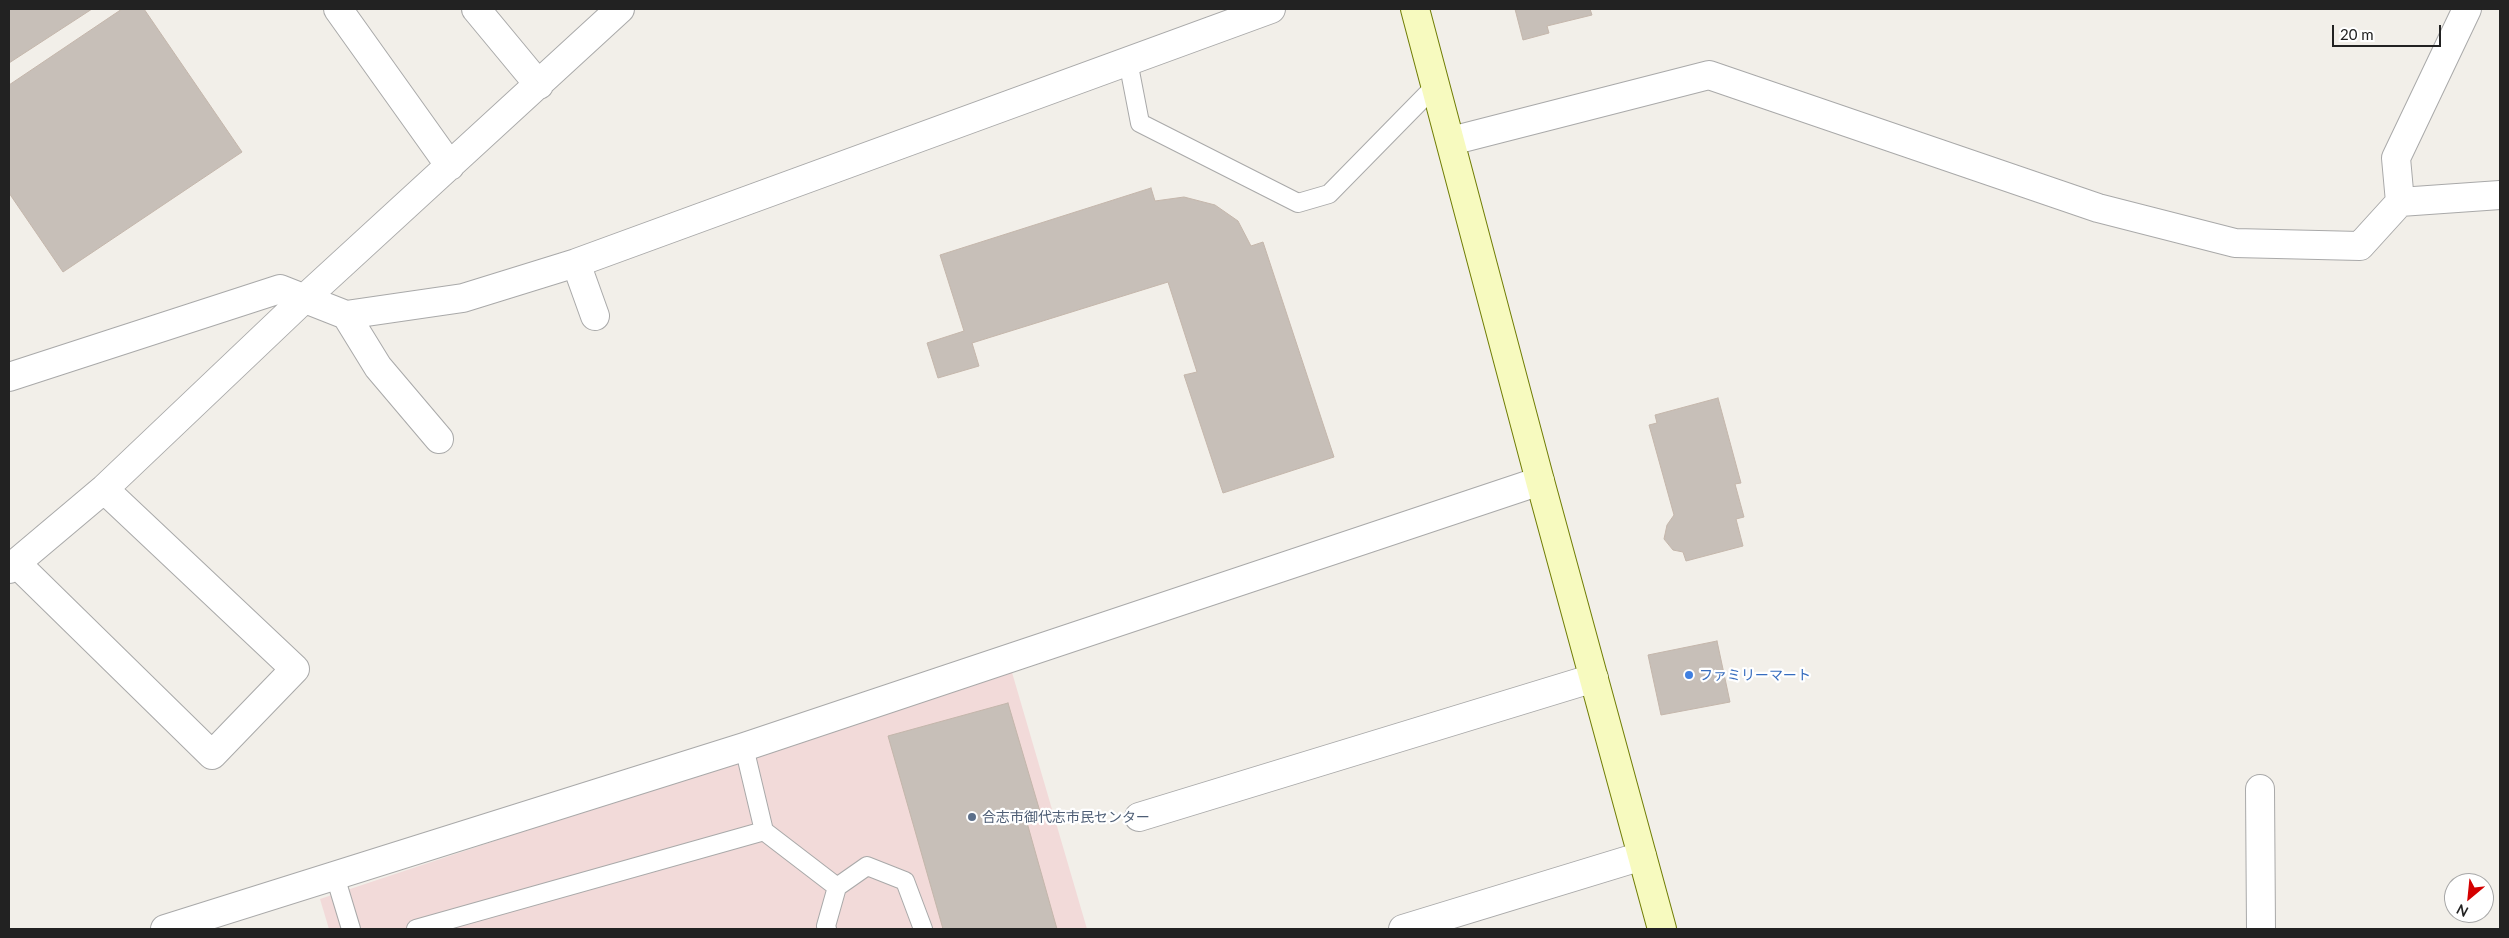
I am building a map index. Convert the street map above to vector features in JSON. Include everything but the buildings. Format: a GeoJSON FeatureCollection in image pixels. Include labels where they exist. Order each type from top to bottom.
{"type":"FeatureCollection","features":[{"type":"Feature","properties":{"kind":"street"},"geometry":{"type":"LineString","coordinates":[[338,9],[450,166]]}},
{"type":"Feature","properties":{"kind":"street"},"geometry":{"type":"LineString","coordinates":[[476,9],[539,85]]}},
{"type":"Feature","properties":{"kind":"street"},"geometry":{"type":"LineString","coordinates":[[104,489],[295,669],[212,755],[12,566],[104,489],[305,298],[620,9]]}},
{"type":"Feature","properties":{"kind":"street"},"geometry":{"type":"LineString","coordinates":[[9,377],[280,289],[346,315],[463,298],[576,263],[1271,9]]}},
{"type":"Feature","properties":{"kind":"street"},"geometry":{"type":"LineString","coordinates":[[1415,9],[1540,481],[1662,929]]}},
{"type":"Feature","properties":{"kind":"street"},"geometry":{"type":"LineString","coordinates":[[2400,202],[2396,158],[2467,9]]}},
{"type":"Feature","properties":{"kind":"street"},"geometry":{"type":"LineString","coordinates":[[1451,141],[1708,75],[2098,208],[2235,243],[2360,246],[2400,202],[2500,195]]}},
{"type":"Feature","properties":{"kind":"street"},"geometry":{"type":"LineString","coordinates":[[576,263],[595,316]]}},
{"type":"Feature","properties":{"kind":"street"},"geometry":{"type":"LineString","coordinates":[[346,315],[378,367],[439,439]]}},
{"type":"Feature","properties":{"kind":"street"},"geometry":{"type":"LineString","coordinates":[[164,929],[744,747],[1540,481]]}},
{"type":"Feature","properties":{"kind":"street"},"geometry":{"type":"LineString","coordinates":[[1139,817],[1594,678]]}},
{"type":"Feature","properties":{"kind":"street"},"geometry":{"type":"LineString","coordinates":[[2260,790],[2261,929]]}},
{"type":"Feature","properties":{"kind":"street"},"geometry":{"type":"LineString","coordinates":[[1404,929],[1642,856]]}},
{"type":"Feature","properties":{"kind":"lane"},"geometry":{"type":"LineString","coordinates":[[1128,61],[1140,123],[1298,203],[1329,194],[1436,86]]}},
{"type":"Feature","properties":{"kind":"lane"},"geometry":{"type":"LineString","coordinates":[[744,747],[764,831],[837,887]]}},
{"type":"Feature","properties":{"kind":"lane"},"geometry":{"type":"LineString","coordinates":[[416,929],[764,831]]}},
{"type":"Feature","properties":{"kind":"lane"},"geometry":{"type":"LineString","coordinates":[[827,929],[826,926],[837,887],[867,866],[905,882],[923,929]]}},
{"type":"Feature","properties":{"kind":"lane"},"geometry":{"type":"LineString","coordinates":[[335,876],[351,929]]}},
{"type":"Feature","properties":{"kind":"shaded area"},"geometry":{"type":"Polygon","coordinates":[[[1011,669],[1087,929],[329,929],[320,899],[1011,669]]]}},
{"type":"Feature","properties":{"kind":"place","name":"ファミリーマート"},"geometry":{"type":"Point","coordinates":[1689,675]}},
{"type":"Feature","properties":{"kind":"place","name":"合志市御代志市民センター"},"geometry":{"type":"Point","coordinates":[972,817]}}]}
